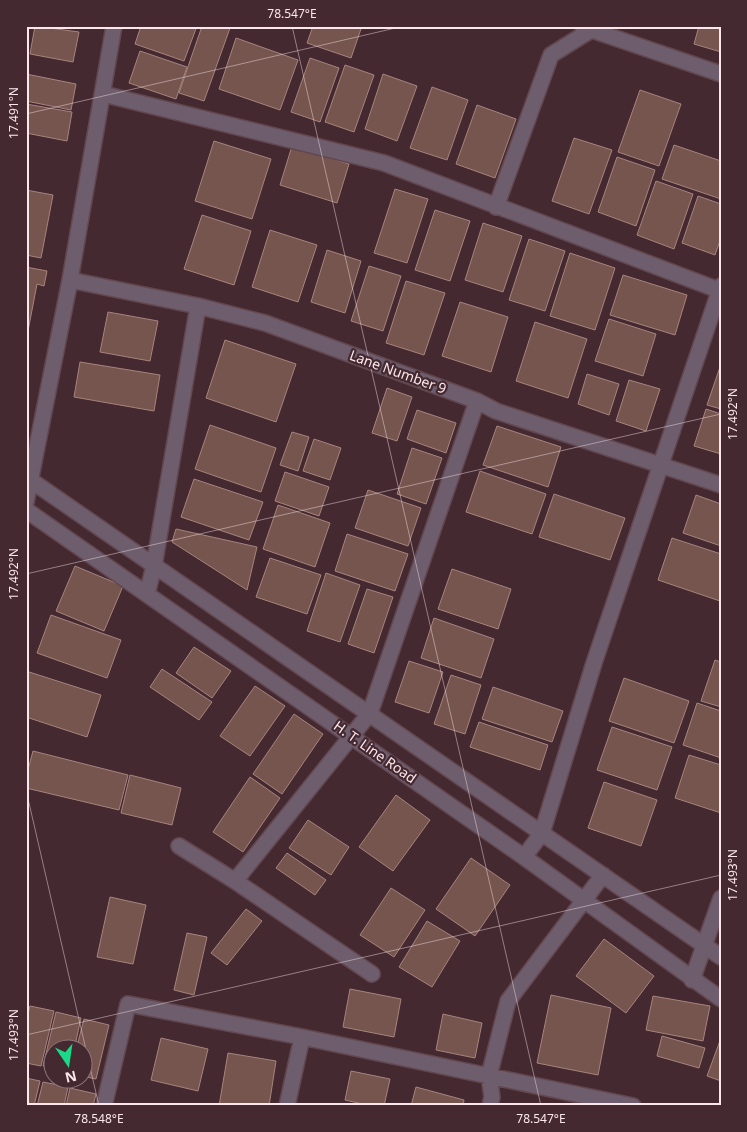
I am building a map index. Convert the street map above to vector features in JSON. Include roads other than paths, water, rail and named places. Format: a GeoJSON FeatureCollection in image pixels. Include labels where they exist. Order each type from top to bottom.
{"type":"FeatureCollection","features":[{"type":"Feature","properties":{"kind":"street"},"geometry":{"type":"LineString","coordinates":[[26,502],[28,478],[70,280],[114,26]]}},
{"type":"Feature","properties":{"kind":"street"},"geometry":{"type":"LineString","coordinates":[[496,207],[551,55],[589,27],[721,74]]}},
{"type":"Feature","properties":{"kind":"street"},"geometry":{"type":"LineString","coordinates":[[103,94],[384,163],[496,207],[720,289],[659,465],[594,663],[542,833],[524,857]]}},
{"type":"Feature","properties":{"kind":"street","name":"Lane Number 9"},"geometry":{"type":"LineString","coordinates":[[70,280],[198,306],[265,323],[477,401],[496,411],[721,485]]}},
{"type":"Feature","properties":{"kind":"street"},"geometry":{"type":"LineString","coordinates":[[147,594],[154,566],[198,306]]}},
{"type":"Feature","properties":{"kind":"street"},"geometry":{"type":"LineString","coordinates":[[235,881],[370,713],[477,401]]}},
{"type":"Feature","properties":{"kind":"street","name":"H. T. Line Road"},"geometry":{"type":"LineString","coordinates":[[28,478],[721,957]]}},
{"type":"Feature","properties":{"kind":"street","name":"H. T. Line Road"},"geometry":{"type":"LineString","coordinates":[[26,510],[524,857],[692,980],[721,999]]}},
{"type":"Feature","properties":{"kind":"street"},"geometry":{"type":"LineString","coordinates":[[179,846],[235,881],[372,974]]}},
{"type":"Feature","properties":{"kind":"street"},"geometry":{"type":"LineString","coordinates":[[490,1106],[492,1097],[488,1076],[508,1001],[603,875]]}},
{"type":"Feature","properties":{"kind":"street"},"geometry":{"type":"LineString","coordinates":[[692,980],[721,898]]}},
{"type":"Feature","properties":{"kind":"street"},"geometry":{"type":"LineString","coordinates":[[104,1106],[128,1004],[302,1037],[633,1106]]}},
{"type":"Feature","properties":{"kind":"street"},"geometry":{"type":"LineString","coordinates":[[287,1106],[302,1037]]}}]}
